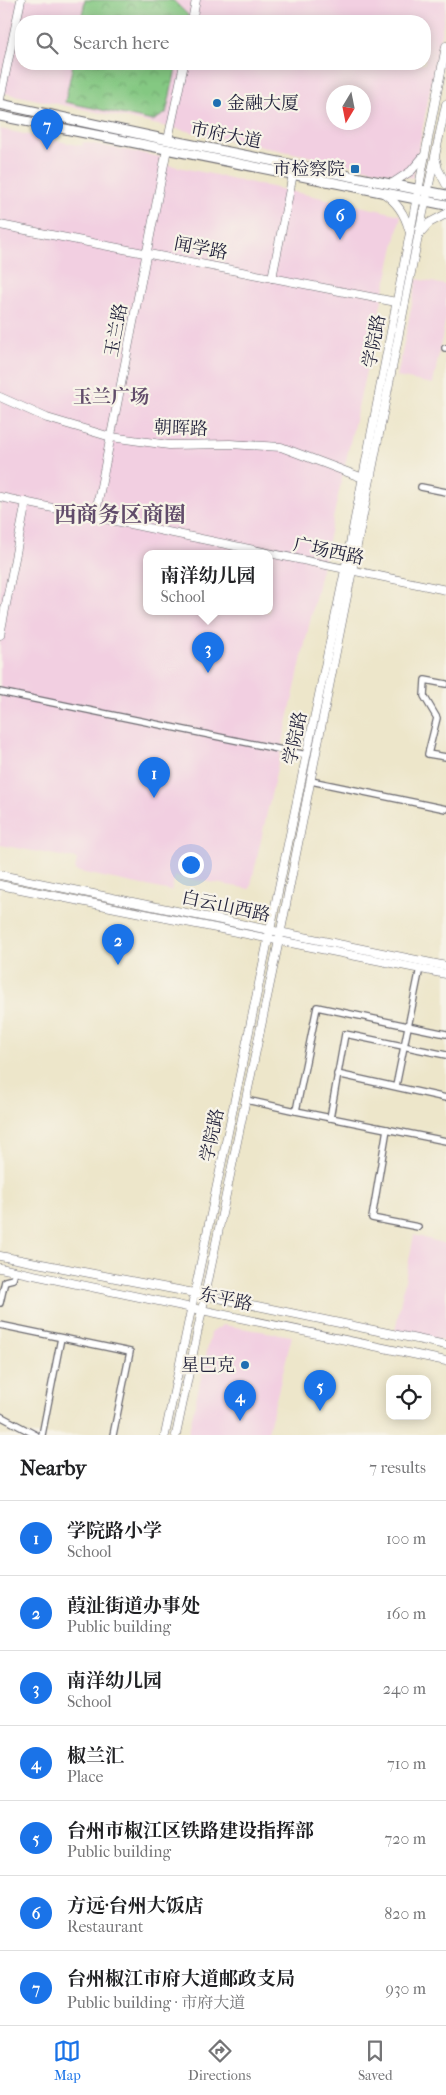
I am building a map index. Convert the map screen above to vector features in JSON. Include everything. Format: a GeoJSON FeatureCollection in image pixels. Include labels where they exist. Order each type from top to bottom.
{"type":"FeatureCollection","features":[{"type":"Feature","properties":{"kind":"main road"},"geometry":{"type":"LineString","coordinates":[[17,15],[20,0]]}},
{"type":"Feature","properties":{"kind":"main road"},"geometry":{"type":"LineString","coordinates":[[193,15],[196,0]]}},
{"type":"Feature","properties":{"kind":"main road"},"geometry":{"type":"LineString","coordinates":[[0,99],[15,25]]}},
{"type":"Feature","properties":{"kind":"main road","name":"学院路"},"geometry":{"type":"LineString","coordinates":[[176,1435],[311,781],[349,571],[363,478],[446,46]]}},
{"type":"Feature","properties":{"kind":"main road","name":"玉兰路"},"geometry":{"type":"LineString","coordinates":[[95,517],[183,70]]}},
{"type":"Feature","properties":{"kind":"main road","name":"市府大道"},"geometry":{"type":"LineString","coordinates":[[0,104],[293,174],[381,192],[427,196],[446,205]]}},
{"type":"Feature","properties":{"kind":"main road","name":"学院路"},"geometry":{"type":"LineString","coordinates":[[165,1435],[269,934],[349,571],[446,104]]}},
{"type":"Feature","properties":{"kind":"main road","name":"市府大道"},"geometry":{"type":"LineString","coordinates":[[0,116],[391,184],[417,194]]}},
{"type":"Feature","properties":{"kind":"main road"},"geometry":{"type":"LineString","coordinates":[[436,151],[438,169],[446,184]]}},
{"type":"Feature","properties":{"kind":"main road"},"geometry":{"type":"LineString","coordinates":[[391,184],[411,171],[424,156]]}},
{"type":"Feature","properties":{"kind":"main road"},"geometry":{"type":"LineString","coordinates":[[272,278],[293,174]]}},
{"type":"Feature","properties":{"kind":"main road"},"geometry":{"type":"LineString","coordinates":[[381,192],[392,199],[402,212],[410,232]]}},
{"type":"Feature","properties":{"kind":"main road","name":"市府大道"},"geometry":{"type":"LineString","coordinates":[[427,196],[446,195]]}},
{"type":"Feature","properties":{"kind":"main road"},"geometry":{"type":"LineString","coordinates":[[418,237],[429,223],[446,214]]}},
{"type":"Feature","properties":{"kind":"main road","name":"闻学路"},"geometry":{"type":"LineString","coordinates":[[0,225],[396,302]]}},
{"type":"Feature","properties":{"kind":"main road","name":"朝晖路"},"geometry":{"type":"LineString","coordinates":[[0,397],[47,418],[111,437],[169,445],[230,444],[281,447],[363,478]]}},
{"type":"Feature","properties":{"kind":"main road","name":"广场西路"},"geometry":{"type":"LineString","coordinates":[[0,497],[250,550]]}},
{"type":"Feature","properties":{"kind":"main road"},"geometry":{"type":"LineString","coordinates":[[0,635],[26,502]]}},
{"type":"Feature","properties":{"kind":"main road","name":"广场西路"},"geometry":{"type":"LineString","coordinates":[[273,555],[446,590]]}},
{"type":"Feature","properties":{"kind":"main road","name":"白云山西路"},"geometry":{"type":"LineString","coordinates":[[0,875],[269,934]]}},
{"type":"Feature","properties":{"kind":"main road","name":"白云山西路"},"geometry":{"type":"LineString","coordinates":[[0,884],[446,966]]}},
{"type":"Feature","properties":{"kind":"main road","name":"白云山西路"},"geometry":{"type":"LineString","coordinates":[[280,936],[446,974]]}},
{"type":"Feature","properties":{"kind":"main road","name":"东平路"},"geometry":{"type":"LineString","coordinates":[[0,1256],[205,1295],[446,1345]]}},
{"type":"Feature","properties":{"kind":"main road","name":"东平路"},"geometry":{"type":"LineString","coordinates":[[0,1268],[446,1361]]}},
{"type":"Feature","properties":{"kind":"street"},"geometry":{"type":"LineString","coordinates":[[421,487],[446,492]]}},
{"type":"Feature","properties":{"kind":"street"},"geometry":{"type":"LineString","coordinates":[[446,684],[425,680],[424,696],[437,718],[428,754],[446,758]]}},
{"type":"Feature","properties":{"kind":"street"},"geometry":{"type":"LineString","coordinates":[[0,692],[307,755]]}},
{"type":"Feature","properties":{"kind":"street"},"geometry":{"type":"LineString","coordinates":[[311,781],[446,809]]}},
{"type":"Feature","properties":{"kind":"street"},"geometry":{"type":"LineString","coordinates":[[396,1086],[420,968]]}},
{"type":"Feature","properties":{"kind":"street"},"geometry":{"type":"LineString","coordinates":[[296,1110],[317,1007],[446,1034]]}},
{"type":"Feature","properties":{"kind":"street"},"geometry":{"type":"LineString","coordinates":[[330,1118],[345,1034],[446,1055]]}},
{"type":"Feature","properties":{"kind":"street"},"geometry":{"type":"LineString","coordinates":[[337,1074],[446,1098]]}},
{"type":"Feature","properties":{"kind":"street"},"geometry":{"type":"LineString","coordinates":[[246,1100],[446,1141]]}},
{"type":"Feature","properties":{"kind":"street"},"geometry":{"type":"LineString","coordinates":[[387,1129],[372,1218],[418,1227]]}},
{"type":"Feature","properties":{"kind":"street"},"geometry":{"type":"LineString","coordinates":[[0,1303],[5,1281],[13,1279],[15,1272]]}},
{"type":"Feature","properties":{"kind":"street"},"geometry":{"type":"LineString","coordinates":[[0,1325],[130,1352],[113,1435]]}},
{"type":"Feature","properties":{"kind":"street"},"geometry":{"type":"LineString","coordinates":[[42,1435],[61,1338]]}},
{"type":"Feature","properties":{"kind":"street"},"geometry":{"type":"LineString","coordinates":[[0,1416],[36,1435]]}},
{"type":"Feature","properties":{"kind":"shaded area"},"geometry":{"type":"Polygon","coordinates":[[[0,0],[446,0],[413,178],[0,92],[0,0]]]}},
{"type":"Feature","properties":{"kind":"shaded area"},"geometry":{"type":"Polygon","coordinates":[[[0,129],[82,146],[83,142],[161,157],[160,163],[401,215],[250,889],[175,876],[171,891],[75,871],[77,859],[0,845],[0,129]]]}},
{"type":"Feature","properties":{"kind":"shaded area"},"geometry":{"type":"Polygon","coordinates":[[[417,279],[446,285],[446,317],[433,384],[397,377],[417,279]]]}},
{"type":"Feature","properties":{"kind":"shaded area"},"geometry":{"type":"Polygon","coordinates":[[[414,1235],[446,1244],[446,1341],[395,1331],[414,1235]]]}},
{"type":"Feature","properties":{"kind":"shaded area"},"geometry":{"type":"Polygon","coordinates":[[[223,1325],[292,1336],[267,1435],[188,1435],[211,1333],[223,1325]]]}},
{"type":"Feature","properties":{"kind":"green space"},"geometry":{"type":"Polygon","coordinates":[[[85,0],[168,0],[174,1],[188,15],[82,15],[85,0]]]}},
{"type":"Feature","properties":{"kind":"green space"},"geometry":{"type":"Polygon","coordinates":[[[72,70],[176,70],[166,113],[153,121],[65,102],[72,70]]]}},
{"type":"Feature","properties":{"kind":"place","name":"金融大厦"},"geometry":{"type":"Point","coordinates":[217,103]}},
{"type":"Feature","properties":{"kind":"place","name":"台州椒江市府大道邮政支局"},"geometry":{"type":"Point","coordinates":[47,150]}},
{"type":"Feature","properties":{"kind":"place","name":"市检察院"},"geometry":{"type":"Point","coordinates":[355,169]}},
{"type":"Feature","properties":{"kind":"place","name":"方远·台州大饭店"},"geometry":{"type":"Point","coordinates":[340,240]}},
{"type":"Feature","properties":{"kind":"place","name":"南洋幼儿园"},"geometry":{"type":"Point","coordinates":[208,673]}},
{"type":"Feature","properties":{"kind":"place","name":"学院路小学"},"geometry":{"type":"Point","coordinates":[154,798]}},
{"type":"Feature","properties":{"kind":"place","name":"葭沚街道办事处"},"geometry":{"type":"Point","coordinates":[118,965]}},
{"type":"Feature","properties":{"kind":"place","name":"星巴克"},"geometry":{"type":"Point","coordinates":[245,1365]}},
{"type":"Feature","properties":{"kind":"place","name":"台州市椒江区铁路建设指挥部"},"geometry":{"type":"Point","coordinates":[320,1411]}},
{"type":"Feature","properties":{"kind":"place","name":"椒兰汇"},"geometry":{"type":"Point","coordinates":[240,1421]}},
{"type":"Feature","properties":{"kind":"district","name":"玉兰广场"},"geometry":{"type":"Point","coordinates":[111,396]}},
{"type":"Feature","properties":{"kind":"district","name":"西商务区商圈"},"geometry":{"type":"Point","coordinates":[120,514]}}]}
